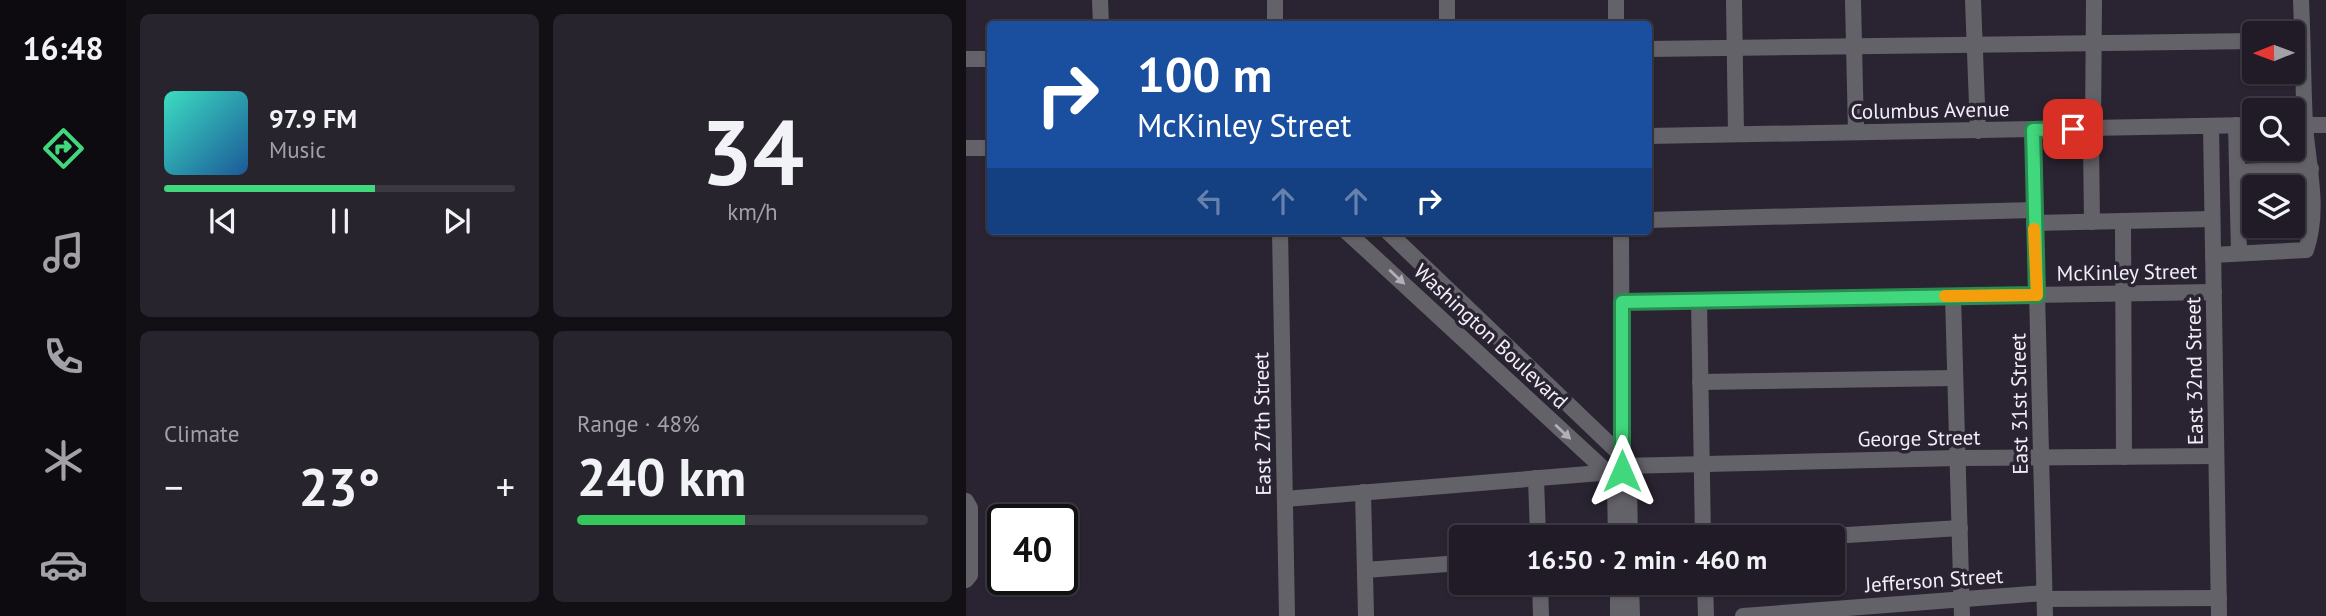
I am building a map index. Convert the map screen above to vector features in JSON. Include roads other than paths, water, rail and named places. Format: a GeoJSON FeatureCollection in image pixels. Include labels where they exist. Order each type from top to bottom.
{"type":"FeatureCollection","features":[{"type":"Feature","properties":{"kind":"street"},"geometry":{"type":"LineString","coordinates":[[1100,0],[1101,21]]}},
{"type":"Feature","properties":{"kind":"street"},"geometry":{"type":"LineString","coordinates":[[1275,0],[1275,21]]}},
{"type":"Feature","properties":{"kind":"street"},"geometry":{"type":"LineString","coordinates":[[1447,0],[1447,21]]}},
{"type":"Feature","properties":{"kind":"street"},"geometry":{"type":"LineString","coordinates":[[1616,0],[1616,21]]}},
{"type":"Feature","properties":{"kind":"street"},"geometry":{"type":"LineString","coordinates":[[1734,0],[1736,134]]}},
{"type":"Feature","properties":{"kind":"street"},"geometry":{"type":"LineString","coordinates":[[1853,0],[1856,132]]}},
{"type":"Feature","properties":{"kind":"street"},"geometry":{"type":"LineString","coordinates":[[1973,0],[1978,131]]}},
{"type":"Feature","properties":{"kind":"street"},"geometry":{"type":"LineString","coordinates":[[2092,222],[2094,0]]}},
{"type":"Feature","properties":{"kind":"street"},"geometry":{"type":"LineString","coordinates":[[2299,21],[2301,0]]}},
{"type":"Feature","properties":{"kind":"street"},"geometry":{"type":"LineString","coordinates":[[1652,48],[2242,41]]}},
{"type":"Feature","properties":{"kind":"street"},"geometry":{"type":"LineString","coordinates":[[966,59],[987,59]]}},
{"type":"Feature","properties":{"kind":"street"},"geometry":{"type":"LineString","coordinates":[[2236,125],[2239,253]]}},
{"type":"Feature","properties":{"kind":"street","name":"Columbus Avenue"},"geometry":{"type":"LineString","coordinates":[[1652,135],[2242,125]]}},
{"type":"Feature","properties":{"kind":"street"},"geometry":{"type":"LineString","coordinates":[[2305,125],[2326,125]]}},
{"type":"Feature","properties":{"kind":"street","name":"East 32nd Street"},"geometry":{"type":"LineString","coordinates":[[2211,126],[2219,616]]}},
{"type":"Feature","properties":{"kind":"street","name":"East 31st Street"},"geometry":{"type":"LineString","coordinates":[[2033,130],[2045,616]]}},
{"type":"Feature","properties":{"kind":"street"},"geometry":{"type":"LineString","coordinates":[[966,148],[987,148]]}},
{"type":"Feature","properties":{"kind":"street"},"geometry":{"type":"LineString","coordinates":[[2236,149],[2242,150]]}},
{"type":"Feature","properties":{"kind":"street"},"geometry":{"type":"LineString","coordinates":[[2237,172],[2264,161]]}},
{"type":"Feature","properties":{"kind":"street"},"geometry":{"type":"LineString","coordinates":[[2286,161],[2311,169]]}},
{"type":"Feature","properties":{"kind":"street"},"geometry":{"type":"LineString","coordinates":[[2286,161],[2311,169]]}},
{"type":"Feature","properties":{"kind":"street"},"geometry":{"type":"LineString","coordinates":[[2213,255],[2306,250],[2312,233],[2311,169]]}},
{"type":"Feature","properties":{"kind":"street"},"geometry":{"type":"LineString","coordinates":[[1652,220],[2034,216],[2092,222],[2212,219]]}},
{"type":"Feature","properties":{"kind":"street"},"geometry":{"type":"LineString","coordinates":[[2123,221],[2124,457]]}},
{"type":"Feature","properties":{"kind":"street","name":"East 27th Street"},"geometry":{"type":"LineString","coordinates":[[1280,235],[1287,616]]}},
{"type":"Feature","properties":{"kind":"street","name":"Washington Boulevard"},"geometry":{"type":"LineString","coordinates":[[1351,235],[1618,466]]}},
{"type":"Feature","properties":{"kind":"street","name":"Washington Boulevard"},"geometry":{"type":"LineString","coordinates":[[1391,235],[1618,466]]}},
{"type":"Feature","properties":{"kind":"street"},"geometry":{"type":"LineString","coordinates":[[1616,525],[1622,302],[1621,235]]}},
{"type":"Feature","properties":{"kind":"street","name":"McKinley Street"},"geometry":{"type":"LineString","coordinates":[[1622,302],[2214,292]]}},
{"type":"Feature","properties":{"kind":"street"},"geometry":{"type":"LineString","coordinates":[[1953,296],[1962,616]]}},
{"type":"Feature","properties":{"kind":"street"},"geometry":{"type":"LineString","coordinates":[[1699,300],[1703,525]]}},
{"type":"Feature","properties":{"kind":"street"},"geometry":{"type":"LineString","coordinates":[[1700,382],[1955,378]]}},
{"type":"Feature","properties":{"kind":"street","name":"George Street"},"geometry":{"type":"LineString","coordinates":[[1284,499],[1536,478],[1618,466],[1958,458],[2216,456]]}},
{"type":"Feature","properties":{"kind":"street"},"geometry":{"type":"LineString","coordinates":[[1618,466],[1629,486],[1630,525]]}},
{"type":"Feature","properties":{"kind":"street"},"geometry":{"type":"LineString","coordinates":[[1536,478],[1538,525]]}},
{"type":"Feature","properties":{"kind":"street"},"geometry":{"type":"LineString","coordinates":[[1363,492],[1366,616]]}},
{"type":"Feature","properties":{"kind":"street"},"geometry":{"type":"LineString","coordinates":[[966,501],[970,509],[970,575],[966,580]]}},
{"type":"Feature","properties":{"kind":"street"},"geometry":{"type":"LineString","coordinates":[[1845,535],[1959,528]]}},
{"type":"Feature","properties":{"kind":"street"},"geometry":{"type":"LineString","coordinates":[[1365,570],[1449,564]]}},
{"type":"Feature","properties":{"kind":"street"},"geometry":{"type":"LineString","coordinates":[[1540,595],[1541,616]]}},
{"type":"Feature","properties":{"kind":"street"},"geometry":{"type":"LineString","coordinates":[[1618,595],[1618,616]]}},
{"type":"Feature","properties":{"kind":"street"},"geometry":{"type":"LineString","coordinates":[[1631,595],[1632,616]]}},
{"type":"Feature","properties":{"kind":"street"},"geometry":{"type":"LineString","coordinates":[[1705,595],[1706,616]]}},
{"type":"Feature","properties":{"kind":"street","name":"Jefferson Street"},"geometry":{"type":"LineString","coordinates":[[1743,616],[1961,599],[2044,596],[2218,598]]}}]}
